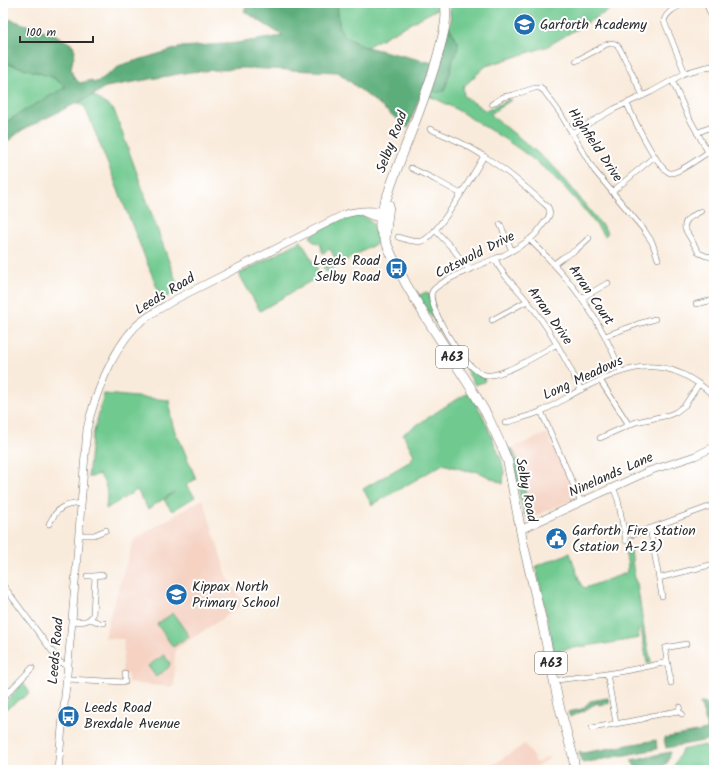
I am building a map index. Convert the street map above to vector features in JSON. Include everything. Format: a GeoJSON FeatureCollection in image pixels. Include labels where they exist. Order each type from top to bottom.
{"type":"FeatureCollection","features":[{"type":"Feature","properties":{"kind":"highway","name":"Selby Road"},"geometry":{"type":"LineString","coordinates":[[445,3],[445,25],[432,78],[400,160],[387,198],[389,204],[379,226],[393,258],[415,300],[487,415],[510,468],[520,530],[542,622],[554,681],[576,770]]}},
{"type":"Feature","properties":{"kind":"main road","name":"Leeds Road"},"geometry":{"type":"LineString","coordinates":[[58,770],[72,621],[87,430],[93,406],[102,382],[117,351],[135,327],[176,299],[341,216],[353,212],[364,212],[372,216],[384,215]]}},
{"type":"Feature","properties":{"kind":"main road","name":"Ninelands Lane"},"geometry":{"type":"LineString","coordinates":[[520,530],[649,471],[695,456],[714,447]]}},
{"type":"Feature","properties":{"kind":"street"},"geometry":{"type":"LineString","coordinates":[[685,3],[664,18],[664,22],[685,73]]}},
{"type":"Feature","properties":{"kind":"street"},"geometry":{"type":"LineString","coordinates":[[706,3],[714,22]]}},
{"type":"Feature","properties":{"kind":"street"},"geometry":{"type":"LineString","coordinates":[[576,61],[607,44],[614,44],[620,48],[643,96]]}},
{"type":"Feature","properties":{"kind":"street"},"geometry":{"type":"LineString","coordinates":[[572,133],[614,109],[643,96],[685,73],[714,66]]}},
{"type":"Feature","properties":{"kind":"street"},"geometry":{"type":"LineString","coordinates":[[672,80],[708,152]]}},
{"type":"Feature","properties":{"kind":"street","name":"Highfield Drive"},"geometry":{"type":"LineString","coordinates":[[492,104],[503,97],[535,88],[542,89],[552,101],[590,164],[644,230],[652,242],[658,259]]}},
{"type":"Feature","properties":{"kind":"street"},"geometry":{"type":"LineString","coordinates":[[627,104],[642,136],[665,171],[672,173],[680,170],[714,148]]}},
{"type":"Feature","properties":{"kind":"street"},"geometry":{"type":"LineString","coordinates":[[698,133],[714,126]]}},
{"type":"Feature","properties":{"kind":"street","name":"Cotswold Drive"},"geometry":{"type":"LineString","coordinates":[[430,129],[461,143],[507,171],[528,188],[550,211],[549,216],[530,240],[512,251],[441,284],[433,291],[431,296],[448,336],[474,369],[487,376],[522,364],[557,344]]}},
{"type":"Feature","properties":{"kind":"street"},"geometry":{"type":"LineString","coordinates":[[398,237],[414,242],[427,238],[435,230],[461,194],[484,156]]}},
{"type":"Feature","properties":{"kind":"street"},"geometry":{"type":"LineString","coordinates":[[612,192],[655,156]]}},
{"type":"Feature","properties":{"kind":"street"},"geometry":{"type":"LineString","coordinates":[[410,168],[461,194]]}},
{"type":"Feature","properties":{"kind":"street"},"geometry":{"type":"LineString","coordinates":[[701,211],[686,221],[685,229],[699,253],[714,257]]}},
{"type":"Feature","properties":{"kind":"street"},"geometry":{"type":"LineString","coordinates":[[500,224],[512,251]]}},
{"type":"Feature","properties":{"kind":"street"},"geometry":{"type":"LineString","coordinates":[[435,230],[453,249],[469,270]]}},
{"type":"Feature","properties":{"kind":"street"},"geometry":{"type":"LineString","coordinates":[[554,264],[576,250],[589,238]]}},
{"type":"Feature","properties":{"kind":"street","name":"Arran Court"},"geometry":{"type":"LineString","coordinates":[[530,240],[554,264],[582,298],[604,336],[621,372]]}},
{"type":"Feature","properties":{"kind":"street","name":"Arran Drive"},"geometry":{"type":"LineString","coordinates":[[495,259],[504,275],[547,327],[570,366],[581,390]]}},
{"type":"Feature","properties":{"kind":"street"},"geometry":{"type":"LineString","coordinates":[[582,298],[608,282]]}},
{"type":"Feature","properties":{"kind":"street"},"geometry":{"type":"LineString","coordinates":[[696,304],[714,300]]}},
{"type":"Feature","properties":{"kind":"street"},"geometry":{"type":"LineString","coordinates":[[492,320],[527,301]]}},
{"type":"Feature","properties":{"kind":"street"},"geometry":{"type":"LineString","coordinates":[[604,336],[655,319]]}},
{"type":"Feature","properties":{"kind":"street","name":"Long Meadows"},"geometry":{"type":"LineString","coordinates":[[504,423],[541,411],[600,380],[642,366],[660,367],[677,372],[699,384],[714,396]]}},
{"type":"Feature","properties":{"kind":"street"},"geometry":{"type":"LineString","coordinates":[[600,380],[629,425]]}},
{"type":"Feature","properties":{"kind":"street"},"geometry":{"type":"LineString","coordinates":[[600,438],[643,420],[669,415],[676,412],[685,405],[699,384]]}},
{"type":"Feature","properties":{"kind":"street"},"geometry":{"type":"LineString","coordinates":[[541,411],[581,502]]}},
{"type":"Feature","properties":{"kind":"street"},"geometry":{"type":"LineString","coordinates":[[613,488],[618,500],[626,541]]}},
{"type":"Feature","properties":{"kind":"street"},"geometry":{"type":"LineString","coordinates":[[49,524],[55,513],[60,508],[67,505],[82,503]]}},
{"type":"Feature","properties":{"kind":"street"},"geometry":{"type":"LineString","coordinates":[[632,535],[714,505]]}},
{"type":"Feature","properties":{"kind":"street"},"geometry":{"type":"LineString","coordinates":[[650,528],[662,596]]}},
{"type":"Feature","properties":{"kind":"street"},"geometry":{"type":"LineString","coordinates":[[79,535],[94,535],[106,530]]}},
{"type":"Feature","properties":{"kind":"street"},"geometry":{"type":"LineString","coordinates":[[659,578],[714,564]]}},
{"type":"Feature","properties":{"kind":"street"},"geometry":{"type":"LineString","coordinates":[[87,576],[103,575]]}},
{"type":"Feature","properties":{"kind":"street"},"geometry":{"type":"LineString","coordinates":[[72,621],[85,622],[93,615],[95,576]]}},
{"type":"Feature","properties":{"kind":"street"},"geometry":{"type":"LineString","coordinates":[[3,586],[5,592],[60,662],[68,665]]}},
{"type":"Feature","properties":{"kind":"street"},"geometry":{"type":"LineString","coordinates":[[90,619],[104,623]]}},
{"type":"Feature","properties":{"kind":"street"},"geometry":{"type":"LineString","coordinates":[[671,683],[665,648],[686,644]]}},
{"type":"Feature","properties":{"kind":"street"},"geometry":{"type":"LineString","coordinates":[[554,681],[575,677],[581,678],[607,674],[667,662]]}},
{"type":"Feature","properties":{"kind":"street"},"geometry":{"type":"LineString","coordinates":[[3,698],[32,668]]}},
{"type":"Feature","properties":{"kind":"street"},"geometry":{"type":"LineString","coordinates":[[66,679],[125,682],[125,674]]}},
{"type":"Feature","properties":{"kind":"street"},"geometry":{"type":"LineString","coordinates":[[607,674],[616,724]]}},
{"type":"Feature","properties":{"kind":"street"},"geometry":{"type":"LineString","coordinates":[[592,728],[643,719],[650,716],[680,710]]}},
{"type":"Feature","properties":{"kind":"shaded area"},"geometry":{"type":"Polygon","coordinates":[[[547,433],[575,496],[574,499],[530,518],[525,500],[525,478],[512,448],[547,433]]]}},
{"type":"Feature","properties":{"kind":"shaded area","name":"Kippax North Primary School"},"geometry":{"type":"Polygon","coordinates":[[[203,499],[228,579],[244,604],[175,650],[174,687],[128,683],[128,674],[122,674],[124,639],[105,638],[109,618],[134,539],[203,499]]]}},
{"type":"Feature","properties":{"kind":"shaded area"},"geometry":{"type":"Polygon","coordinates":[[[525,744],[537,763],[549,756],[550,758],[532,770],[485,770],[525,744]]]}},
{"type":"Feature","properties":{"kind":"green space"},"geometry":{"type":"Polygon","coordinates":[[[248,3],[337,3],[338,19],[341,31],[349,39],[362,46],[433,63],[408,128],[338,72],[243,68],[190,72],[106,87],[101,89],[99,92],[22,130],[3,145],[3,124],[66,87],[52,77],[3,63],[3,17],[54,34],[73,45],[75,51],[71,68],[73,76],[80,83],[92,80],[93,83],[99,81],[121,65],[182,47],[237,43],[283,36],[244,11],[248,3]]]}},
{"type":"Feature","properties":{"kind":"green space"},"geometry":{"type":"Polygon","coordinates":[[[337,3],[443,3],[443,6],[366,47],[343,34],[339,26],[337,3]]]}},
{"type":"Feature","properties":{"kind":"green space"},"geometry":{"type":"Polygon","coordinates":[[[449,3],[621,3],[546,47],[486,66],[463,87],[464,96],[486,111],[510,99],[511,100],[490,114],[558,171],[608,233],[605,236],[568,191],[539,164],[522,151],[451,106],[429,96],[432,90],[435,92],[450,74],[453,59],[456,54],[458,42],[449,27],[451,21],[449,3]]]}},
{"type":"Feature","properties":{"kind":"green space"},"geometry":{"type":"Polygon","coordinates":[[[449,27],[458,42],[458,48],[453,59],[445,90],[437,92],[432,90],[449,27]]]}},
{"type":"Feature","properties":{"kind":"green space"},"geometry":{"type":"Polygon","coordinates":[[[3,63],[52,77],[66,87],[3,124],[3,63]]]}},
{"type":"Feature","properties":{"kind":"green space"},"geometry":{"type":"Polygon","coordinates":[[[93,95],[114,110],[179,289],[162,300],[85,107],[78,103],[93,95]]]}},
{"type":"Feature","properties":{"kind":"green space"},"geometry":{"type":"Polygon","coordinates":[[[356,215],[367,218],[373,224],[379,242],[326,272],[323,267],[327,265],[326,263],[335,258],[330,249],[323,253],[319,243],[314,242],[310,236],[339,220],[356,215]]]}},
{"type":"Feature","properties":{"kind":"green space"},"geometry":{"type":"Polygon","coordinates":[[[301,241],[321,275],[260,311],[239,274],[301,241]]]}},
{"type":"Feature","properties":{"kind":"green space"},"geometry":{"type":"Polygon","coordinates":[[[426,292],[429,294],[443,334],[418,296],[426,292]]]}},
{"type":"Feature","properties":{"kind":"green space"},"geometry":{"type":"Polygon","coordinates":[[[459,358],[474,372],[485,378],[484,382],[475,385],[459,358]]]}},
{"type":"Feature","properties":{"kind":"green space"},"geometry":{"type":"Polygon","coordinates":[[[470,393],[484,418],[502,462],[504,472],[503,484],[479,472],[464,470],[443,464],[372,505],[363,489],[409,462],[414,455],[403,434],[470,393]]]}},
{"type":"Feature","properties":{"kind":"green space"},"geometry":{"type":"Polygon","coordinates":[[[104,394],[169,400],[173,427],[196,479],[186,485],[195,497],[172,511],[164,500],[174,492],[148,509],[137,490],[106,509],[107,491],[102,479],[99,474],[88,477],[92,439],[104,394]]]}},
{"type":"Feature","properties":{"kind":"green space"},"geometry":{"type":"Polygon","coordinates":[[[512,448],[524,475],[521,476],[517,484],[513,460],[509,449],[512,448]]]}},
{"type":"Feature","properties":{"kind":"green space"},"geometry":{"type":"Polygon","coordinates":[[[524,475],[525,500],[530,518],[524,513],[519,492],[519,482],[524,475]]]}},
{"type":"Feature","properties":{"kind":"green space"},"geometry":{"type":"Polygon","coordinates":[[[631,549],[646,643],[651,663],[647,663],[641,629],[638,630],[639,638],[554,651],[536,566],[570,553],[581,585],[585,588],[626,573],[628,566],[625,551],[631,549]]]}},
{"type":"Feature","properties":{"kind":"green space"},"geometry":{"type":"Polygon","coordinates":[[[173,613],[189,636],[173,647],[157,624],[173,613]]]}},
{"type":"Feature","properties":{"kind":"green space"},"geometry":{"type":"Polygon","coordinates":[[[164,655],[170,663],[169,667],[156,677],[148,666],[164,655]]]}},
{"type":"Feature","properties":{"kind":"green space"},"geometry":{"type":"Polygon","coordinates":[[[23,682],[30,693],[4,710],[3,704],[14,694],[16,689],[23,682]]]}},
{"type":"Feature","properties":{"kind":"green space"},"geometry":{"type":"Polygon","coordinates":[[[608,698],[609,703],[599,705],[598,703],[570,717],[568,712],[582,709],[590,701],[608,698]]]}},
{"type":"Feature","properties":{"kind":"green space"},"geometry":{"type":"Polygon","coordinates":[[[700,703],[714,704],[714,740],[666,748],[664,738],[707,730],[700,703]]]}},
{"type":"Feature","properties":{"kind":"green space"},"geometry":{"type":"Polygon","coordinates":[[[656,740],[657,749],[583,763],[581,761],[579,751],[583,753],[656,740]]]}},
{"type":"Feature","properties":{"kind":"green space"},"geometry":{"type":"Polygon","coordinates":[[[705,745],[714,758],[714,770],[672,770],[682,750],[705,745]]]}},
{"type":"Feature","properties":{"kind":"green space"},"geometry":{"type":"Polygon","coordinates":[[[671,752],[668,762],[657,770],[637,770],[631,760],[671,752]]]}},
{"type":"Feature","properties":{"kind":"place","name":"Garforth Academy"},"geometry":{"type":"Point","coordinates":[524,25]}},
{"type":"Feature","properties":{"kind":"place","name":"Leeds Road Selby Road"},"geometry":{"type":"Point","coordinates":[396,269]}},
{"type":"Feature","properties":{"kind":"place","name":"Garforth Fire Station (station A-23)"},"geometry":{"type":"Point","coordinates":[556,539]}},
{"type":"Feature","properties":{"kind":"place","name":"Kippax North Primary School"},"geometry":{"type":"Point","coordinates":[177,595]}},
{"type":"Feature","properties":{"kind":"place","name":"Leeds Road Brexdale Avenue"},"geometry":{"type":"Point","coordinates":[68,716]}}]}
